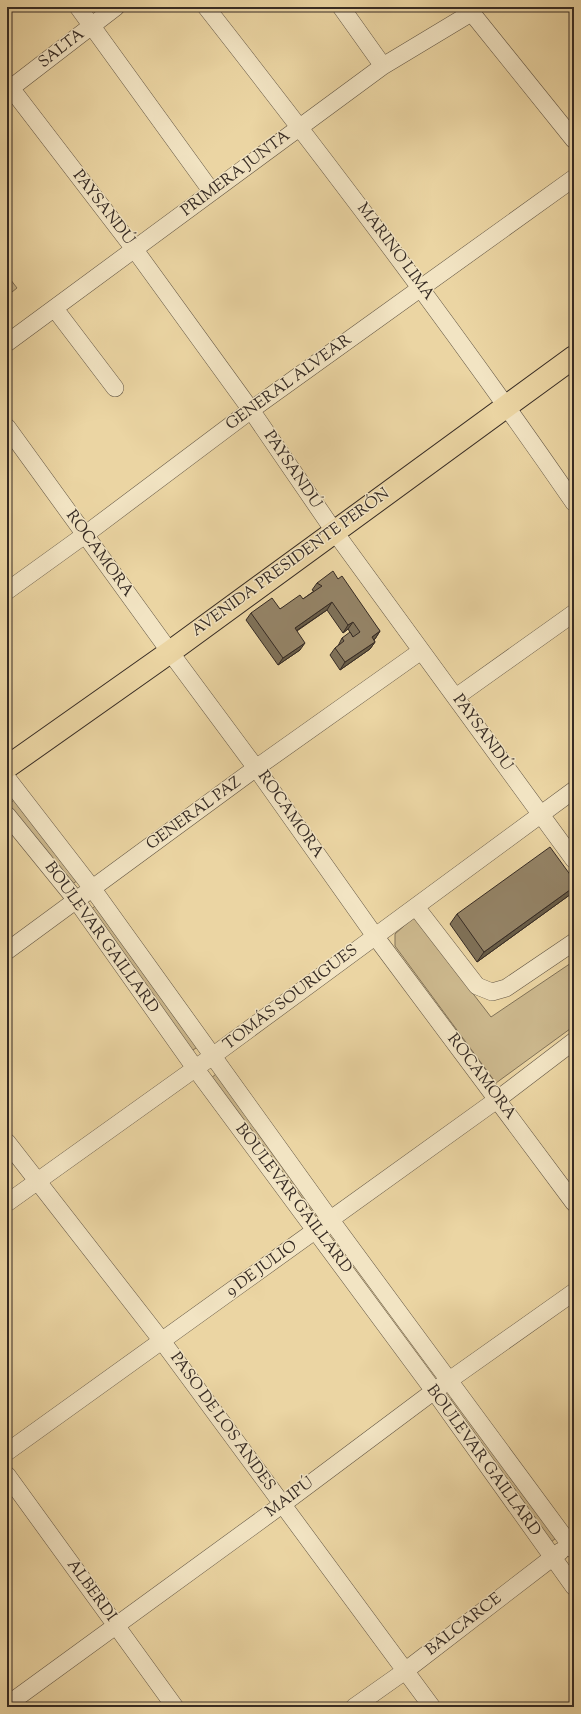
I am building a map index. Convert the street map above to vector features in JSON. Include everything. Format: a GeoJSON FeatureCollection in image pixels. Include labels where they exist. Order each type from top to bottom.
{"type":"FeatureCollection","features":[{"type":"Feature","properties":{"kind":"main road","name":"AVENIDA PRESIDENTE PERÓN"},"geometry":{"type":"LineString","coordinates":[[7,767],[170,652],[574,357]]}},
{"type":"Feature","properties":{"kind":"street"},"geometry":{"type":"LineString","coordinates":[[78,7],[212,192]]}},
{"type":"Feature","properties":{"kind":"street","name":"SALTA"},"geometry":{"type":"LineString","coordinates":[[8,88],[116,7]]}},
{"type":"Feature","properties":{"kind":"street","name":"MARINO LIMA"},"geometry":{"type":"LineString","coordinates":[[206,7],[300,127],[421,287],[507,406],[574,503]]}},
{"type":"Feature","properties":{"kind":"street"},"geometry":{"type":"LineString","coordinates":[[341,7],[383,66]]}},
{"type":"Feature","properties":{"kind":"street"},"geometry":{"type":"LineString","coordinates":[[469,10],[574,140]]}},
{"type":"Feature","properties":{"kind":"street","name":"PRIMERA JUNTA"},"geometry":{"type":"LineString","coordinates":[[7,343],[383,66],[469,10]]}},
{"type":"Feature","properties":{"kind":"street","name":"PAYSANDÚ"},"geometry":{"type":"LineString","coordinates":[[8,88],[135,250],[251,410],[334,531],[574,860]]}},
{"type":"Feature","properties":{"kind":"street","name":"GENERAL ALVEAR"},"geometry":{"type":"LineString","coordinates":[[7,591],[86,534],[251,410],[574,178]]}},
{"type":"Feature","properties":{"kind":"street"},"geometry":{"type":"LineString","coordinates":[[55,309],[115,388]]}},
{"type":"Feature","properties":{"kind":"street","name":"ROCAMORA"},"geometry":{"type":"LineString","coordinates":[[7,427],[256,768],[374,936],[498,1099],[574,1203]]}},
{"type":"Feature","properties":{"kind":"street"},"geometry":{"type":"LineString","coordinates":[[456,698],[574,613]]}},
{"type":"Feature","properties":{"kind":"street","name":"GENERAL PAZ"},"geometry":{"type":"LineString","coordinates":[[7,951],[256,768],[421,651]]}},
{"type":"Feature","properties":{"kind":"street","name":"BOULEVAR GAILLARD"},"geometry":{"type":"LineString","coordinates":[[7,778],[92,888],[214,1055],[330,1219],[449,1381],[573,1545]]}},
{"type":"Feature","properties":{"kind":"street","name":"TOMÁS SOURIGUES"},"geometry":{"type":"LineString","coordinates":[[7,1203],[214,1055],[574,790]]}},
{"type":"Feature","properties":{"kind":"street","name":"BOULEVAR GAILLARD"},"geometry":{"type":"LineString","coordinates":[[7,815],[76,900],[195,1068],[434,1391],[574,1587]]}},
{"type":"Feature","properties":{"kind":"street"},"geometry":{"type":"LineString","coordinates":[[416,907],[477,986],[492,992],[506,988],[574,942]]}},
{"type":"Feature","properties":{"kind":"street","name":"9 DE JULIO"},"geometry":{"type":"LineString","coordinates":[[7,1452],[498,1099],[574,1040]]}},
{"type":"Feature","properties":{"kind":"street","name":"PASO DE LOS ANDES"},"geometry":{"type":"LineString","coordinates":[[7,1142],[162,1341],[432,1707]]}},
{"type":"Feature","properties":{"kind":"street","name":"MAIPÚ"},"geometry":{"type":"LineString","coordinates":[[7,1705],[283,1504],[434,1391],[574,1292]]}},
{"type":"Feature","properties":{"kind":"street","name":"ALBERDI"},"geometry":{"type":"LineString","coordinates":[[7,1475],[175,1707]]}},
{"type":"Feature","properties":{"kind":"street","name":"BALCARCE"},"geometry":{"type":"LineString","coordinates":[[354,1707],[405,1671],[552,1558],[573,1545]]}},
{"type":"Feature","properties":{"kind":"shaded area"},"geometry":{"type":"Polygon","coordinates":[[[7,275],[17,288],[7,296],[7,275]]]}},
{"type":"Feature","properties":{"kind":"shaded area"},"geometry":{"type":"Polygon","coordinates":[[[15,799],[78,880],[70,886],[7,806],[15,799]]]}},
{"type":"Feature","properties":{"kind":"shaded area"},"geometry":{"type":"Polygon","coordinates":[[[95,906],[199,1046],[190,1052],[87,913],[95,906]]]}},
{"type":"Feature","properties":{"kind":"shaded area"},"geometry":{"type":"Polygon","coordinates":[[[414,917],[491,1017],[574,961],[574,1026],[496,1083],[395,946],[395,934],[414,917]]]}},
{"type":"Feature","properties":{"kind":"shaded area"},"geometry":{"type":"Polygon","coordinates":[[[217,1073],[320,1213],[312,1219],[209,1080],[217,1073]]]}},
{"type":"Feature","properties":{"kind":"shaded area"},"geometry":{"type":"Polygon","coordinates":[[[454,1398],[557,1537],[549,1544],[446,1404],[454,1398]]]}},
{"type":"Feature","properties":{"kind":"building"},"geometry":{"type":"Polygon","coordinates":[[[333,571],[338,579],[342,576],[380,631],[372,637],[375,642],[345,662],[335,648],[344,641],[342,638],[350,632],[353,637],[360,632],[353,622],[348,625],[332,602],[295,628],[305,643],[283,658],[251,613],[272,598],[280,609],[300,595],[303,599],[322,586],[317,583],[333,571]]]}},
{"type":"Feature","properties":{"kind":"building"},"geometry":{"type":"Polygon","coordinates":[[[550,847],[574,880],[574,887],[484,952],[457,914],[550,847]]]}}]}
